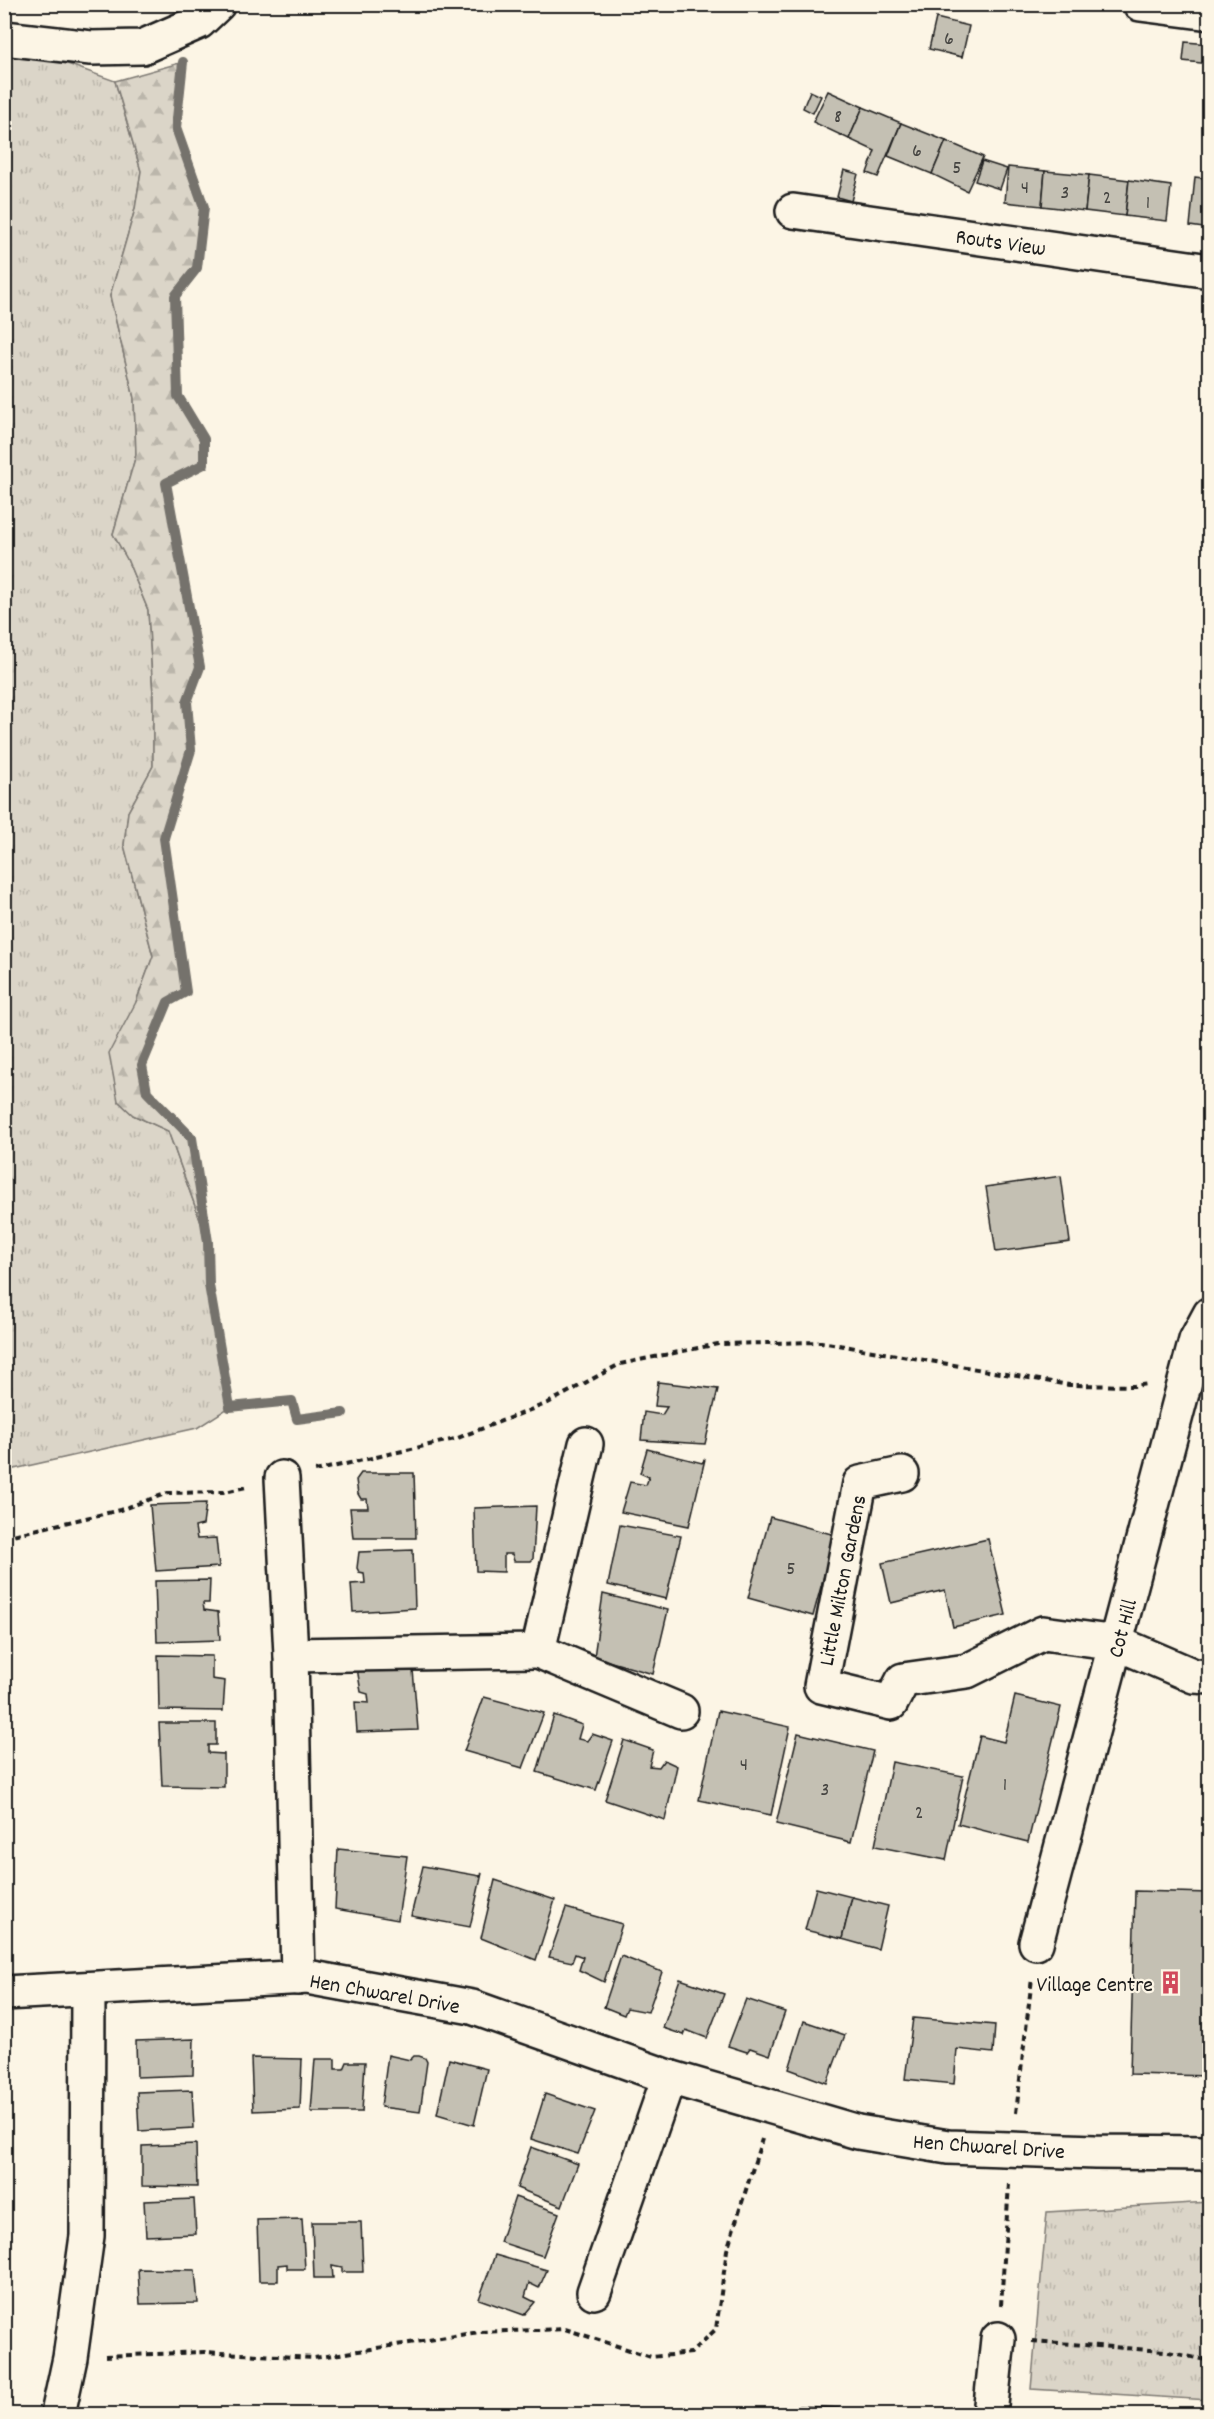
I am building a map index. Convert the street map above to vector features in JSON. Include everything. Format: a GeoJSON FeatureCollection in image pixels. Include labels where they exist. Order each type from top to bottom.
{"type":"FeatureCollection","features":[{"type":"Feature","properties":{"kind":"street"},"geometry":{"type":"LineString","coordinates":[[4,38],[91,48],[142,47],[199,22],[219,4]]}},
{"type":"Feature","properties":{"kind":"street"},"geometry":{"type":"LineString","coordinates":[[1140,4],[1209,13]]}},
{"type":"Feature","properties":{"kind":"street","name":"Routs View"},"geometry":{"type":"LineString","coordinates":[[794,211],[1209,271]]}},
{"type":"Feature","properties":{"kind":"street","name":"Cot Hill"},"geometry":{"type":"LineString","coordinates":[[1036,1943],[1196,1340],[1209,1314]]}},
{"type":"Feature","properties":{"kind":"street"},"geometry":{"type":"LineString","coordinates":[[538,1651],[586,1444]]}},
{"type":"Feature","properties":{"kind":"street","name":"Little Milton Gardens"},"geometry":{"type":"LineString","coordinates":[[902,1473],[860,1483],[821,1686],[891,1703],[903,1680],[967,1671],[1043,1633],[1117,1643]]}},
{"type":"Feature","properties":{"kind":"street"},"geometry":{"type":"LineString","coordinates":[[282,1479],[291,1655],[298,1978]]}},
{"type":"Feature","properties":{"kind":"street"},"geometry":{"type":"LineString","coordinates":[[1117,1643],[1194,1676],[1209,1677]]}},
{"type":"Feature","properties":{"kind":"street"},"geometry":{"type":"LineString","coordinates":[[291,1655],[538,1651],[681,1710]]}},
{"type":"Feature","properties":{"kind":"street","name":"Hen Chwarel Drive"},"geometry":{"type":"LineString","coordinates":[[4,1993],[307,1977],[472,2007],[669,2077],[858,2132],[948,2147],[1083,2152],[1209,2153]]}},
{"type":"Feature","properties":{"kind":"street"},"geometry":{"type":"LineString","coordinates":[[58,2415],[70,2358],[87,2236],[88,1989]]}},
{"type":"Feature","properties":{"kind":"street"},"geometry":{"type":"LineString","coordinates":[[594,2292],[669,2077]]}},
{"type":"Feature","properties":{"kind":"street"},"geometry":{"type":"LineString","coordinates":[[990,2415],[998,2339]]}},
{"type":"Feature","properties":{"kind":"path"},"geometry":{"type":"LineString","coordinates":[[70,2358],[204,2352],[314,2358],[478,2332],[565,2329],[651,2357],[690,2353],[716,2329],[728,2250],[773,2107]]}},
{"type":"Feature","properties":{"kind":"path"},"geometry":{"type":"LineString","coordinates":[[998,2339],[1164,2351],[1209,2361]]}},
{"type":"Feature","properties":{"kind":"green space"},"geometry":{"type":"Polygon","coordinates":[[[4,53],[48,57],[115,81],[141,171],[135,209],[110,296],[134,398],[136,455],[113,534],[127,559],[148,610],[153,694],[153,766],[128,812],[124,845],[153,956],[136,1002],[133,1115],[168,1131],[208,1242],[209,1285],[230,1407],[197,1428],[5,1471],[4,53]]]}},
{"type":"Feature","properties":{"kind":"green space"},"geometry":{"type":"Polygon","coordinates":[[[183,62],[176,128],[204,207],[197,268],[175,296],[178,396],[204,439],[204,464],[166,483],[200,667],[187,702],[191,750],[164,838],[186,992],[168,1003],[142,1065],[147,1092],[192,1138],[208,1242],[168,1131],[133,1115],[118,1101],[109,1053],[136,1002],[153,956],[124,845],[128,812],[153,766],[153,694],[148,610],[127,559],[113,534],[136,455],[134,398],[110,296],[135,209],[141,171],[115,81],[183,62]]]}},
{"type":"Feature","properties":{"kind":"green space"},"geometry":{"type":"Polygon","coordinates":[[[1209,2202],[1209,2400],[1031,2389],[1047,2212],[1209,2202]]]}},
{"type":"Feature","properties":{"kind":"building"},"geometry":{"type":"Polygon","coordinates":[[[936,18],[969,26],[962,57],[929,49],[936,18]]]}},
{"type":"Feature","properties":{"kind":"building"},"geometry":{"type":"Polygon","coordinates":[[[1185,42],[1210,44],[1210,64],[1183,61],[1185,42]]]}},
{"type":"Feature","properties":{"kind":"building"},"geometry":{"type":"Polygon","coordinates":[[[810,91],[821,96],[813,113],[803,108],[810,91]]]}},
{"type":"Feature","properties":{"kind":"building"},"geometry":{"type":"Polygon","coordinates":[[[828,91],[863,107],[849,139],[813,122],[828,91]]]}},
{"type":"Feature","properties":{"kind":"building"},"geometry":{"type":"Polygon","coordinates":[[[863,107],[901,123],[878,177],[867,173],[875,151],[849,139],[863,107]]]}},
{"type":"Feature","properties":{"kind":"building"},"geometry":{"type":"Polygon","coordinates":[[[901,123],[946,141],[932,174],[888,156],[901,123]]]}},
{"type":"Feature","properties":{"kind":"building"},"geometry":{"type":"Polygon","coordinates":[[[946,141],[983,157],[967,191],[932,174],[946,141]]]}},
{"type":"Feature","properties":{"kind":"building"},"geometry":{"type":"Polygon","coordinates":[[[982,161],[1007,169],[1000,189],[975,181],[982,161]]]}},
{"type":"Feature","properties":{"kind":"building"},"geometry":{"type":"Polygon","coordinates":[[[1008,167],[1045,171],[1042,206],[1005,202],[1008,167]]]}},
{"type":"Feature","properties":{"kind":"building"},"geometry":{"type":"Polygon","coordinates":[[[844,170],[858,174],[851,201],[837,197],[844,170]]]}},
{"type":"Feature","properties":{"kind":"building"},"geometry":{"type":"Polygon","coordinates":[[[1045,171],[1089,175],[1085,211],[1042,206],[1045,171]]]}},
{"type":"Feature","properties":{"kind":"building"},"geometry":{"type":"Polygon","coordinates":[[[1089,175],[1129,180],[1125,216],[1085,211],[1089,175]]]}},
{"type":"Feature","properties":{"kind":"building"},"geometry":{"type":"Polygon","coordinates":[[[1195,177],[1210,179],[1210,229],[1190,226],[1195,177]]]}},
{"type":"Feature","properties":{"kind":"building"},"geometry":{"type":"Polygon","coordinates":[[[1129,180],[1171,186],[1167,221],[1125,216],[1129,180]]]}},
{"type":"Feature","properties":{"kind":"building"},"geometry":{"type":"Polygon","coordinates":[[[1061,1176],[1070,1242],[996,1252],[986,1187],[1061,1176]]]}},
{"type":"Feature","properties":{"kind":"building"},"geometry":{"type":"Polygon","coordinates":[[[658,1382],[718,1389],[705,1444],[641,1440],[644,1412],[662,1415],[667,1407],[655,1406],[658,1382]]]}},
{"type":"Feature","properties":{"kind":"building"},"geometry":{"type":"Polygon","coordinates":[[[647,1449],[702,1463],[705,1459],[689,1526],[621,1512],[630,1482],[646,1485],[649,1477],[640,1473],[647,1449]]]}},
{"type":"Feature","properties":{"kind":"building"},"geometry":{"type":"Polygon","coordinates":[[[361,1473],[414,1473],[416,1538],[353,1538],[350,1508],[368,1508],[367,1499],[361,1499],[358,1494],[356,1480],[361,1473]]]}},
{"type":"Feature","properties":{"kind":"building"},"geometry":{"type":"Polygon","coordinates":[[[206,1503],[203,1525],[195,1527],[197,1539],[216,1538],[219,1567],[156,1571],[150,1505],[206,1503]]]}},
{"type":"Feature","properties":{"kind":"building"},"geometry":{"type":"Polygon","coordinates":[[[536,1506],[533,1559],[514,1561],[512,1554],[504,1554],[504,1572],[476,1571],[474,1508],[536,1506]]]}},
{"type":"Feature","properties":{"kind":"building"},"geometry":{"type":"Polygon","coordinates":[[[770,1517],[835,1535],[813,1616],[748,1598],[770,1517]]]}},
{"type":"Feature","properties":{"kind":"building"},"geometry":{"type":"Polygon","coordinates":[[[620,1525],[681,1536],[666,1599],[608,1585],[620,1525]]]}},
{"type":"Feature","properties":{"kind":"building"},"geometry":{"type":"Polygon","coordinates":[[[988,1539],[1006,1615],[953,1627],[945,1590],[891,1603],[882,1563],[988,1539]]]}},
{"type":"Feature","properties":{"kind":"building"},"geometry":{"type":"Polygon","coordinates":[[[413,1550],[415,1608],[353,1612],[351,1584],[365,1583],[364,1573],[359,1572],[357,1568],[359,1552],[413,1550]]]}},
{"type":"Feature","properties":{"kind":"building"},"geometry":{"type":"Polygon","coordinates":[[[210,1580],[209,1603],[203,1603],[204,1610],[218,1612],[220,1640],[157,1642],[155,1581],[210,1580]]]}},
{"type":"Feature","properties":{"kind":"building"},"geometry":{"type":"Polygon","coordinates":[[[603,1594],[668,1610],[653,1674],[594,1657],[603,1594]]]}},
{"type":"Feature","properties":{"kind":"building"},"geometry":{"type":"Polygon","coordinates":[[[158,1655],[212,1656],[212,1679],[225,1681],[223,1711],[159,1710],[158,1655]]]}},
{"type":"Feature","properties":{"kind":"building"},"geometry":{"type":"Polygon","coordinates":[[[357,1668],[413,1670],[418,1730],[357,1732],[355,1702],[369,1703],[368,1694],[361,1692],[357,1668]]]}},
{"type":"Feature","properties":{"kind":"building"},"geometry":{"type":"Polygon","coordinates":[[[1015,1696],[1061,1707],[1028,1842],[958,1824],[980,1736],[1004,1742],[1015,1696]]]}},
{"type":"Feature","properties":{"kind":"building"},"geometry":{"type":"Polygon","coordinates":[[[484,1697],[544,1713],[523,1768],[464,1751],[484,1697]]]}},
{"type":"Feature","properties":{"kind":"building"},"geometry":{"type":"Polygon","coordinates":[[[718,1711],[790,1727],[771,1815],[699,1800],[718,1711]]]}},
{"type":"Feature","properties":{"kind":"building"},"geometry":{"type":"Polygon","coordinates":[[[554,1715],[582,1725],[578,1739],[587,1741],[592,1734],[613,1741],[596,1790],[537,1772],[554,1715]]]}},
{"type":"Feature","properties":{"kind":"building"},"geometry":{"type":"Polygon","coordinates":[[[159,1723],[216,1723],[216,1745],[208,1745],[208,1753],[224,1754],[224,1787],[162,1786],[159,1723]]]}},
{"type":"Feature","properties":{"kind":"building"},"geometry":{"type":"Polygon","coordinates":[[[798,1733],[873,1751],[851,1842],[776,1824],[798,1733]]]}},
{"type":"Feature","properties":{"kind":"building"},"geometry":{"type":"Polygon","coordinates":[[[624,1740],[653,1750],[649,1766],[659,1767],[664,1760],[677,1766],[665,1820],[605,1800],[624,1740]]]}},
{"type":"Feature","properties":{"kind":"building"},"geometry":{"type":"Polygon","coordinates":[[[892,1762],[963,1776],[946,1860],[875,1846],[892,1762]]]}},
{"type":"Feature","properties":{"kind":"building"},"geometry":{"type":"Polygon","coordinates":[[[338,1849],[407,1856],[398,1920],[335,1909],[338,1849]]]}},
{"type":"Feature","properties":{"kind":"building"},"geometry":{"type":"Polygon","coordinates":[[[423,1866],[480,1876],[482,1873],[470,1927],[411,1916],[423,1866]]]}},
{"type":"Feature","properties":{"kind":"building"},"geometry":{"type":"Polygon","coordinates":[[[495,1880],[555,1900],[536,1960],[481,1938],[495,1880]]]}},
{"type":"Feature","properties":{"kind":"building"},"geometry":{"type":"Polygon","coordinates":[[[816,1888],[852,1897],[842,1939],[805,1930],[816,1888]]]}},
{"type":"Feature","properties":{"kind":"building","name":"Village Centre"},"geometry":{"type":"Polygon","coordinates":[[[1135,1891],[1210,1893],[1210,2076],[1130,2074],[1135,1891]]]}},
{"type":"Feature","properties":{"kind":"building"},"geometry":{"type":"Polygon","coordinates":[[[852,1897],[888,1906],[878,1949],[842,1939],[852,1897]]]}},
{"type":"Feature","properties":{"kind":"building"},"geometry":{"type":"Polygon","coordinates":[[[566,1908],[622,1924],[604,1982],[579,1970],[583,1957],[575,1954],[572,1962],[549,1957],[566,1908]]]}},
{"type":"Feature","properties":{"kind":"building"},"geometry":{"type":"Polygon","coordinates":[[[621,1956],[662,1972],[648,2012],[627,2008],[624,2015],[604,2007],[621,1956]]]}},
{"type":"Feature","properties":{"kind":"building"},"geometry":{"type":"Polygon","coordinates":[[[680,1979],[724,1994],[707,2038],[686,2030],[684,2035],[663,2028],[680,1979]]]}},
{"type":"Feature","properties":{"kind":"building"},"geometry":{"type":"Polygon","coordinates":[[[746,1999],[785,2012],[770,2055],[750,2048],[747,2052],[728,2046],[746,1999]]]}},
{"type":"Feature","properties":{"kind":"building"},"geometry":{"type":"Polygon","coordinates":[[[913,2018],[995,2025],[993,2053],[957,2049],[954,2084],[905,2079],[913,2018]]]}},
{"type":"Feature","properties":{"kind":"building"},"geometry":{"type":"Polygon","coordinates":[[[804,2021],[845,2035],[827,2083],[789,2069],[804,2021]]]}},
{"type":"Feature","properties":{"kind":"building"},"geometry":{"type":"Polygon","coordinates":[[[194,2039],[193,2075],[137,2077],[136,2041],[194,2039]]]}},
{"type":"Feature","properties":{"kind":"building"},"geometry":{"type":"Polygon","coordinates":[[[388,2055],[410,2060],[414,2056],[425,2058],[427,2062],[420,2112],[381,2107],[388,2055]]]}},
{"type":"Feature","properties":{"kind":"building"},"geometry":{"type":"Polygon","coordinates":[[[251,2058],[302,2059],[300,2109],[253,2111],[251,2058]]]}},
{"type":"Feature","properties":{"kind":"building"},"geometry":{"type":"Polygon","coordinates":[[[315,2059],[335,2059],[335,2069],[344,2069],[347,2062],[365,2062],[362,2112],[311,2112],[315,2059]]]}},
{"type":"Feature","properties":{"kind":"building"},"geometry":{"type":"Polygon","coordinates":[[[449,2059],[487,2069],[474,2125],[437,2114],[449,2059]]]}},
{"type":"Feature","properties":{"kind":"building"},"geometry":{"type":"Polygon","coordinates":[[[192,2090],[194,2128],[139,2131],[137,2092],[192,2090]]]}},
{"type":"Feature","properties":{"kind":"building"},"geometry":{"type":"Polygon","coordinates":[[[545,2094],[595,2111],[578,2154],[531,2139],[545,2094]]]}},
{"type":"Feature","properties":{"kind":"building"},"geometry":{"type":"Polygon","coordinates":[[[196,2144],[197,2187],[142,2186],[142,2146],[196,2144]]]}},
{"type":"Feature","properties":{"kind":"building"},"geometry":{"type":"Polygon","coordinates":[[[531,2147],[578,2164],[562,2206],[517,2188],[531,2147]]]}},
{"type":"Feature","properties":{"kind":"building"},"geometry":{"type":"Polygon","coordinates":[[[515,2197],[559,2213],[543,2256],[500,2242],[515,2197]]]}},
{"type":"Feature","properties":{"kind":"building"},"geometry":{"type":"Polygon","coordinates":[[[194,2199],[196,2234],[146,2236],[144,2201],[194,2199]]]}},
{"type":"Feature","properties":{"kind":"building"},"geometry":{"type":"Polygon","coordinates":[[[302,2219],[305,2269],[287,2269],[287,2264],[278,2265],[278,2281],[259,2281],[257,2220],[302,2219]]]}},
{"type":"Feature","properties":{"kind":"building"},"geometry":{"type":"Polygon","coordinates":[[[312,2222],[361,2222],[363,2272],[342,2272],[342,2268],[332,2266],[333,2278],[314,2278],[312,2222]]]}},
{"type":"Feature","properties":{"kind":"building"},"geometry":{"type":"Polygon","coordinates":[[[495,2255],[547,2270],[539,2288],[529,2283],[525,2297],[535,2302],[524,2315],[479,2299],[495,2255]]]}},
{"type":"Feature","properties":{"kind":"building"},"geometry":{"type":"Polygon","coordinates":[[[138,2269],[195,2270],[198,2303],[140,2304],[138,2269]]]}},
{"type":"Feature","properties":{"kind":"building"},"geometry":{"type":"Polygon","coordinates":[[[799,2406],[839,2408],[839,2414],[798,2414],[799,2406]]]}},
{"type":"Feature","properties":{"kind":"waterway"},"geometry":{"type":"LineString","coordinates":[[183,62],[176,128],[204,207],[197,268],[175,296],[178,396],[204,439],[204,464],[166,483],[200,667],[187,702],[191,750],[164,838],[186,992],[168,1002],[142,1065],[147,1092],[192,1138],[208,1242],[209,1285],[230,1407],[292,1401],[297,1419],[343,1413]]}},
{"type":"Feature","properties":{"kind":"place","name":"Village Centre"},"geometry":{"type":"Point","coordinates":[1171,1983]}}]}
